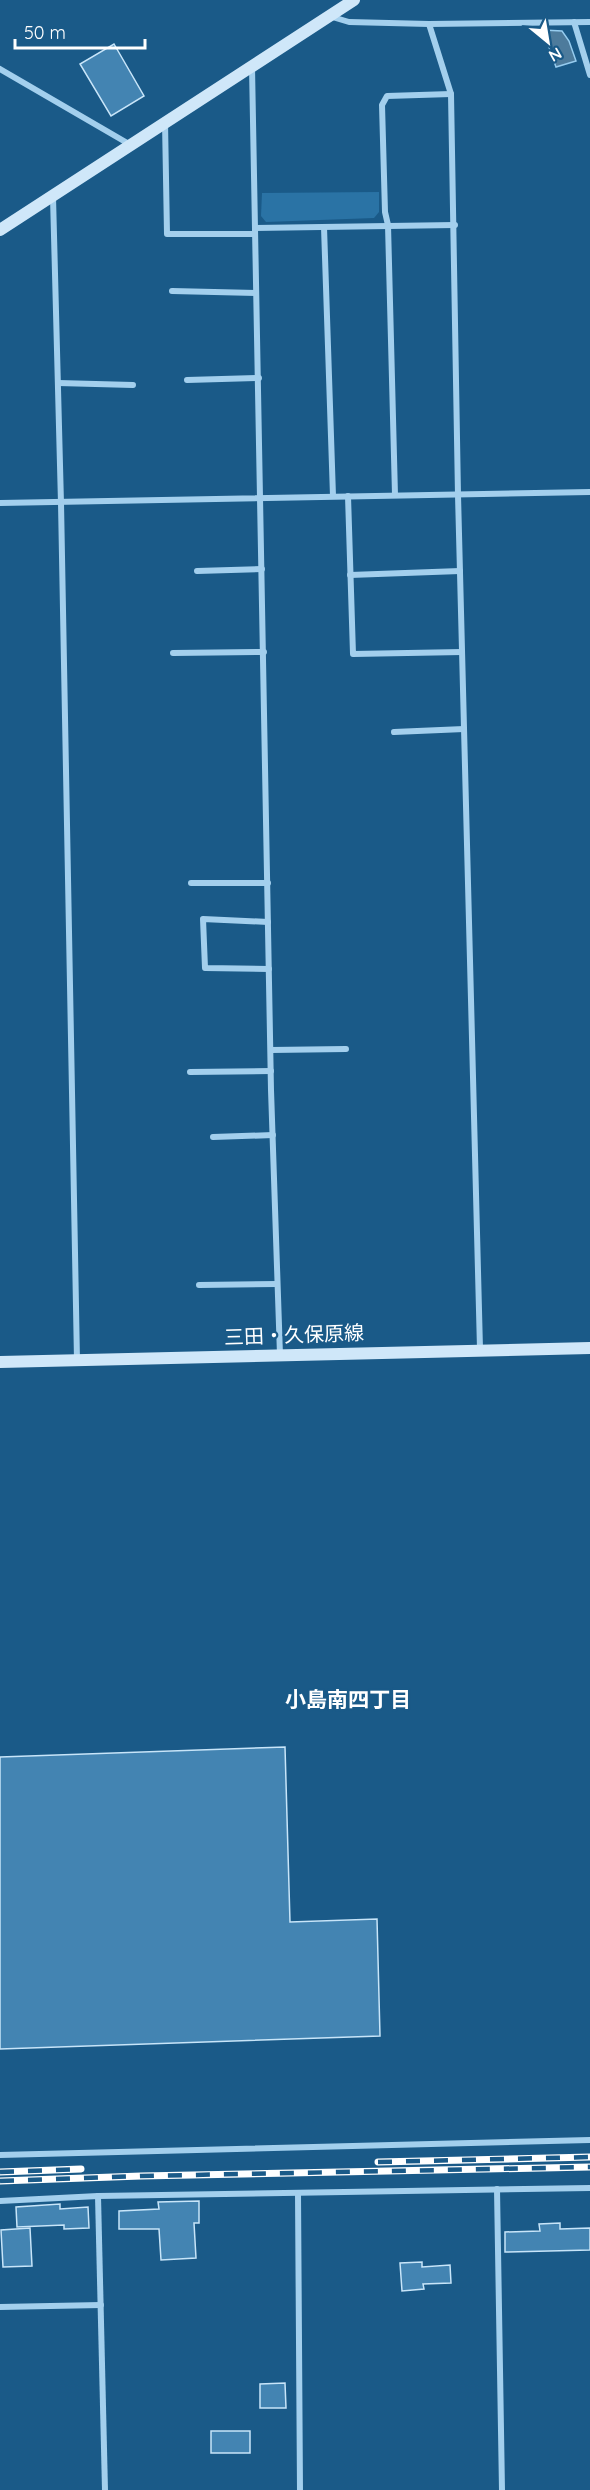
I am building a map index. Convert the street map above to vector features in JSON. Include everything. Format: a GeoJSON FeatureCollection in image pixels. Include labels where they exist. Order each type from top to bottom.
{"type":"FeatureCollection","features":[{"type":"Feature","properties":{"kind":"street"},"geometry":{"type":"LineString","coordinates":[[0,230],[129,144],[354,0]]}},
{"type":"Feature","properties":{"kind":"street"},"geometry":{"type":"LineString","coordinates":[[328,16],[349,22],[429,24],[590,22]]}},
{"type":"Feature","properties":{"kind":"street"},"geometry":{"type":"LineString","coordinates":[[574,22],[590,75]]}},
{"type":"Feature","properties":{"kind":"street"},"geometry":{"type":"LineString","coordinates":[[429,24],[452,94],[458,495],[480,1349]]}},
{"type":"Feature","properties":{"kind":"street"},"geometry":{"type":"LineString","coordinates":[[252,65],[271,1071],[280,1356]]}},
{"type":"Feature","properties":{"kind":"street"},"geometry":{"type":"LineString","coordinates":[[0,69],[129,144]]}},
{"type":"Feature","properties":{"kind":"street"},"geometry":{"type":"LineString","coordinates":[[396,495],[382,105],[387,96],[452,94]]}},
{"type":"Feature","properties":{"kind":"street"},"geometry":{"type":"LineString","coordinates":[[165,121],[167,234],[324,227],[455,225]]}},
{"type":"Feature","properties":{"kind":"street"},"geometry":{"type":"LineString","coordinates":[[53,195],[77,1360]]}},
{"type":"Feature","properties":{"kind":"street"},"geometry":{"type":"LineString","coordinates":[[324,227],[333,496]]}},
{"type":"Feature","properties":{"kind":"street"},"geometry":{"type":"LineString","coordinates":[[172,291],[256,292]]}},
{"type":"Feature","properties":{"kind":"street"},"geometry":{"type":"LineString","coordinates":[[187,380],[259,378]]}},
{"type":"Feature","properties":{"kind":"street"},"geometry":{"type":"LineString","coordinates":[[58,383],[133,385]]}},
{"type":"Feature","properties":{"kind":"street"},"geometry":{"type":"LineString","coordinates":[[0,503],[590,492]]}},
{"type":"Feature","properties":{"kind":"street"},"geometry":{"type":"LineString","coordinates":[[348,496],[353,654],[462,652]]}},
{"type":"Feature","properties":{"kind":"street"},"geometry":{"type":"LineString","coordinates":[[196,571],[262,569]]}},
{"type":"Feature","properties":{"kind":"street"},"geometry":{"type":"LineString","coordinates":[[350,575],[460,571]]}},
{"type":"Feature","properties":{"kind":"street"},"geometry":{"type":"LineString","coordinates":[[173,652],[264,652]]}},
{"type":"Feature","properties":{"kind":"street"},"geometry":{"type":"LineString","coordinates":[[394,732],[464,729]]}},
{"type":"Feature","properties":{"kind":"street"},"geometry":{"type":"LineString","coordinates":[[191,883],[268,883]]}},
{"type":"Feature","properties":{"kind":"street"},"geometry":{"type":"LineString","coordinates":[[268,922],[203,919],[205,968],[269,969]]}},
{"type":"Feature","properties":{"kind":"street"},"geometry":{"type":"LineString","coordinates":[[271,1050],[346,1049]]}},
{"type":"Feature","properties":{"kind":"street"},"geometry":{"type":"LineString","coordinates":[[190,1072],[271,1071]]}},
{"type":"Feature","properties":{"kind":"street"},"geometry":{"type":"LineString","coordinates":[[213,1137],[273,1135]]}},
{"type":"Feature","properties":{"kind":"street"},"geometry":{"type":"LineString","coordinates":[[199,1285],[277,1284]]}},
{"type":"Feature","properties":{"kind":"street","name":"三田・久保原線"},"geometry":{"type":"LineString","coordinates":[[0,1362],[590,1348]]}},
{"type":"Feature","properties":{"kind":"street"},"geometry":{"type":"LineString","coordinates":[[0,2155],[590,2140]]}},
{"type":"Feature","properties":{"kind":"street"},"geometry":{"type":"LineString","coordinates":[[0,2201],[98,2196],[590,2188]]}},
{"type":"Feature","properties":{"kind":"street"},"geometry":{"type":"LineString","coordinates":[[497,2189],[502,2490]]}},
{"type":"Feature","properties":{"kind":"street"},"geometry":{"type":"LineString","coordinates":[[298,2193],[300,2490]]}},
{"type":"Feature","properties":{"kind":"street"},"geometry":{"type":"LineString","coordinates":[[98,2196],[105,2490]]}},
{"type":"Feature","properties":{"kind":"street"},"geometry":{"type":"LineString","coordinates":[[0,2307],[101,2305]]}},
{"type":"Feature","properties":{"kind":"shaded area"},"geometry":{"type":"Polygon","coordinates":[[[543,30],[562,31],[569,41],[576,61],[556,67],[543,30]]]}},
{"type":"Feature","properties":{"kind":"shaded area"},"geometry":{"type":"Polygon","coordinates":[[[379,192],[379,212],[374,218],[266,222],[261,216],[262,193],[379,192]]]}},
{"type":"Feature","properties":{"kind":"building"},"geometry":{"type":"Polygon","coordinates":[[[114,44],[144,96],[111,116],[80,64],[114,44]]]}},
{"type":"Feature","properties":{"kind":"building"},"geometry":{"type":"Polygon","coordinates":[[[285,1747],[290,1922],[377,1919],[380,2036],[0,2049],[0,1757],[285,1747]]]}},
{"type":"Feature","properties":{"kind":"building"},"geometry":{"type":"Polygon","coordinates":[[[199,2201],[199,2223],[194,2223],[196,2258],[161,2260],[159,2229],[119,2229],[119,2211],[159,2209],[158,2202],[199,2201]]]}},
{"type":"Feature","properties":{"kind":"building"},"geometry":{"type":"Polygon","coordinates":[[[60,2204],[60,2209],[88,2207],[89,2228],[64,2229],[64,2225],[17,2227],[16,2207],[60,2204]]]}},
{"type":"Feature","properties":{"kind":"building"},"geometry":{"type":"Polygon","coordinates":[[[560,2223],[560,2229],[590,2228],[590,2250],[505,2252],[505,2232],[540,2231],[539,2224],[560,2223]]]}},
{"type":"Feature","properties":{"kind":"building"},"geometry":{"type":"Polygon","coordinates":[[[30,2228],[32,2266],[3,2267],[1,2230],[30,2228]]]}},
{"type":"Feature","properties":{"kind":"building"},"geometry":{"type":"Polygon","coordinates":[[[422,2262],[422,2267],[450,2265],[451,2283],[423,2284],[424,2289],[402,2291],[400,2263],[422,2262]]]}},
{"type":"Feature","properties":{"kind":"building"},"geometry":{"type":"Polygon","coordinates":[[[285,2383],[286,2408],[260,2408],[260,2384],[285,2383]]]}},
{"type":"Feature","properties":{"kind":"building"},"geometry":{"type":"Polygon","coordinates":[[[211,2431],[250,2431],[250,2453],[211,2453],[211,2431]]]}},
{"type":"Feature","properties":{"kind":"railway"},"geometry":{"type":"LineString","coordinates":[[378,2162],[590,2157]]}},
{"type":"Feature","properties":{"kind":"railway"},"geometry":{"type":"LineString","coordinates":[[0,2181],[590,2167]]}},
{"type":"Feature","properties":{"kind":"railway"},"geometry":{"type":"LineString","coordinates":[[0,2172],[81,2169]]}},
{"type":"Feature","properties":{"kind":"district","name":"小島南四丁目"},"geometry":{"type":"Point","coordinates":[348,1700]}}]}
